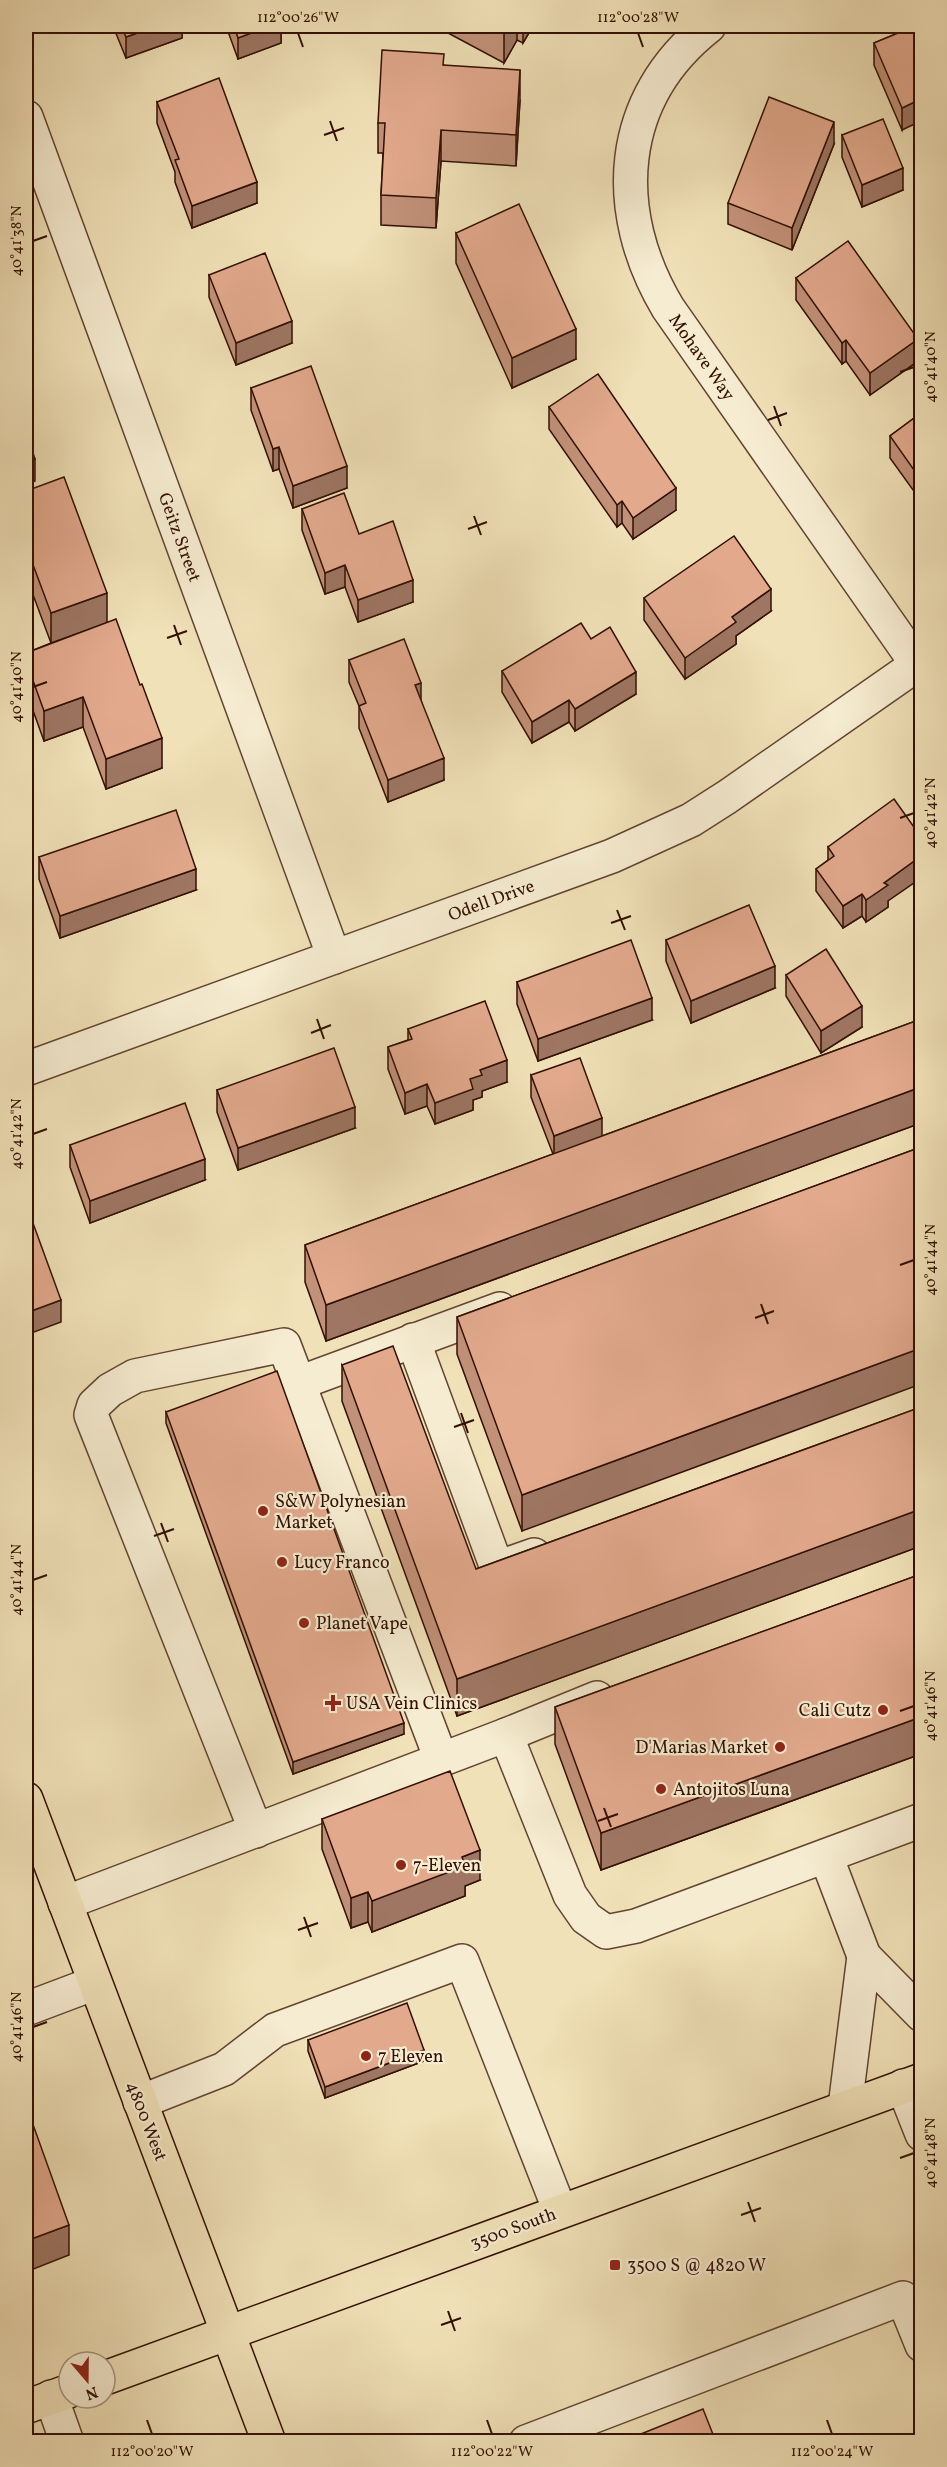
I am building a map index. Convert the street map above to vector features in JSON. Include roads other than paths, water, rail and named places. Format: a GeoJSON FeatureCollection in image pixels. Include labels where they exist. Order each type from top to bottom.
{"type":"FeatureCollection","features":[{"type":"Feature","properties":{"kind":"main road","name":"4800 West"},"geometry":{"type":"LineString","coordinates":[[26,1799],[269,2442]]}},
{"type":"Feature","properties":{"kind":"main road","name":"3500 South"},"geometry":{"type":"LineString","coordinates":[[117,2374],[912,2083]]}},
{"type":"Feature","properties":{"kind":"street","name":"Mohave Way"},"geometry":{"type":"LineString","coordinates":[[709,26],[677,57],[658,85],[642,115],[633,147],[630,203],[635,232],[643,258],[668,308],[919,663]]}},
{"type":"Feature","properties":{"kind":"street","name":"Geitz Street"},"geometry":{"type":"LineString","coordinates":[[26,117],[334,957]]}},
{"type":"Feature","properties":{"kind":"street","name":"Odell Drive"},"geometry":{"type":"LineString","coordinates":[[26,1069],[612,856],[691,820],[727,798],[919,663]]}},
{"type":"Feature","properties":{"kind":"street"},"geometry":{"type":"LineString","coordinates":[[299,1383],[524,1300]]}},
{"type":"Feature","properties":{"kind":"street"},"geometry":{"type":"LineString","coordinates":[[413,1340],[497,1568],[564,1544]]}},
{"type":"Feature","properties":{"kind":"street"},"geometry":{"type":"LineString","coordinates":[[256,1831],[91,1415],[94,1405],[135,1376],[284,1345],[441,1759]]}},
{"type":"Feature","properties":{"kind":"street"},"geometry":{"type":"LineString","coordinates":[[65,1904],[628,1686]]}},
{"type":"Feature","properties":{"kind":"street"},"geometry":{"type":"LineString","coordinates":[[506,1735],[570,1895],[586,1918],[606,1932],[636,1926],[921,1820]]}},
{"type":"Feature","properties":{"kind":"street"},"geometry":{"type":"LineString","coordinates":[[826,1856],[864,1956],[921,2015]]}},
{"type":"Feature","properties":{"kind":"street"},"geometry":{"type":"LineString","coordinates":[[845,2107],[864,1956]]}},
{"type":"Feature","properties":{"kind":"street"},"geometry":{"type":"LineString","coordinates":[[140,2102],[224,2069],[275,2030],[462,1961],[560,2211]]}},
{"type":"Feature","properties":{"kind":"street"},"geometry":{"type":"LineString","coordinates":[[26,2009],[95,1983]]}},
{"type":"Feature","properties":{"kind":"street"},"geometry":{"type":"LineString","coordinates":[[912,2083],[921,2134]]}},
{"type":"Feature","properties":{"kind":"street"},"geometry":{"type":"LineString","coordinates":[[526,2442],[903,2298],[921,2345]]}},
{"type":"Feature","properties":{"kind":"street"},"geometry":{"type":"LineString","coordinates":[[49,2398],[67,2442]]}},
{"type":"Feature","properties":{"kind":"place","name":"S&W Polynesian Market"},"geometry":{"type":"Point","coordinates":[263,1511]}},
{"type":"Feature","properties":{"kind":"place","name":"Lucy Franco"},"geometry":{"type":"Point","coordinates":[282,1562]}},
{"type":"Feature","properties":{"kind":"place","name":"Planet Vape"},"geometry":{"type":"Point","coordinates":[304,1623]}},
{"type":"Feature","properties":{"kind":"place","name":"USA Vein Clinics"},"geometry":{"type":"Point","coordinates":[333,1703]}},
{"type":"Feature","properties":{"kind":"place","name":"Cali Cutz"},"geometry":{"type":"Point","coordinates":[883,1710]}},
{"type":"Feature","properties":{"kind":"place","name":"D'Marias Market"},"geometry":{"type":"Point","coordinates":[780,1747]}},
{"type":"Feature","properties":{"kind":"place","name":"Antojitos Luna"},"geometry":{"type":"Point","coordinates":[661,1789]}},
{"type":"Feature","properties":{"kind":"place","name":"7-Eleven"},"geometry":{"type":"Point","coordinates":[401,1865]}},
{"type":"Feature","properties":{"kind":"place","name":"7 Eleven"},"geometry":{"type":"Point","coordinates":[366,2056]}},
{"type":"Feature","properties":{"kind":"place","name":"3500 S @ 4820 W"},"geometry":{"type":"Point","coordinates":[615,2265]}}]}
